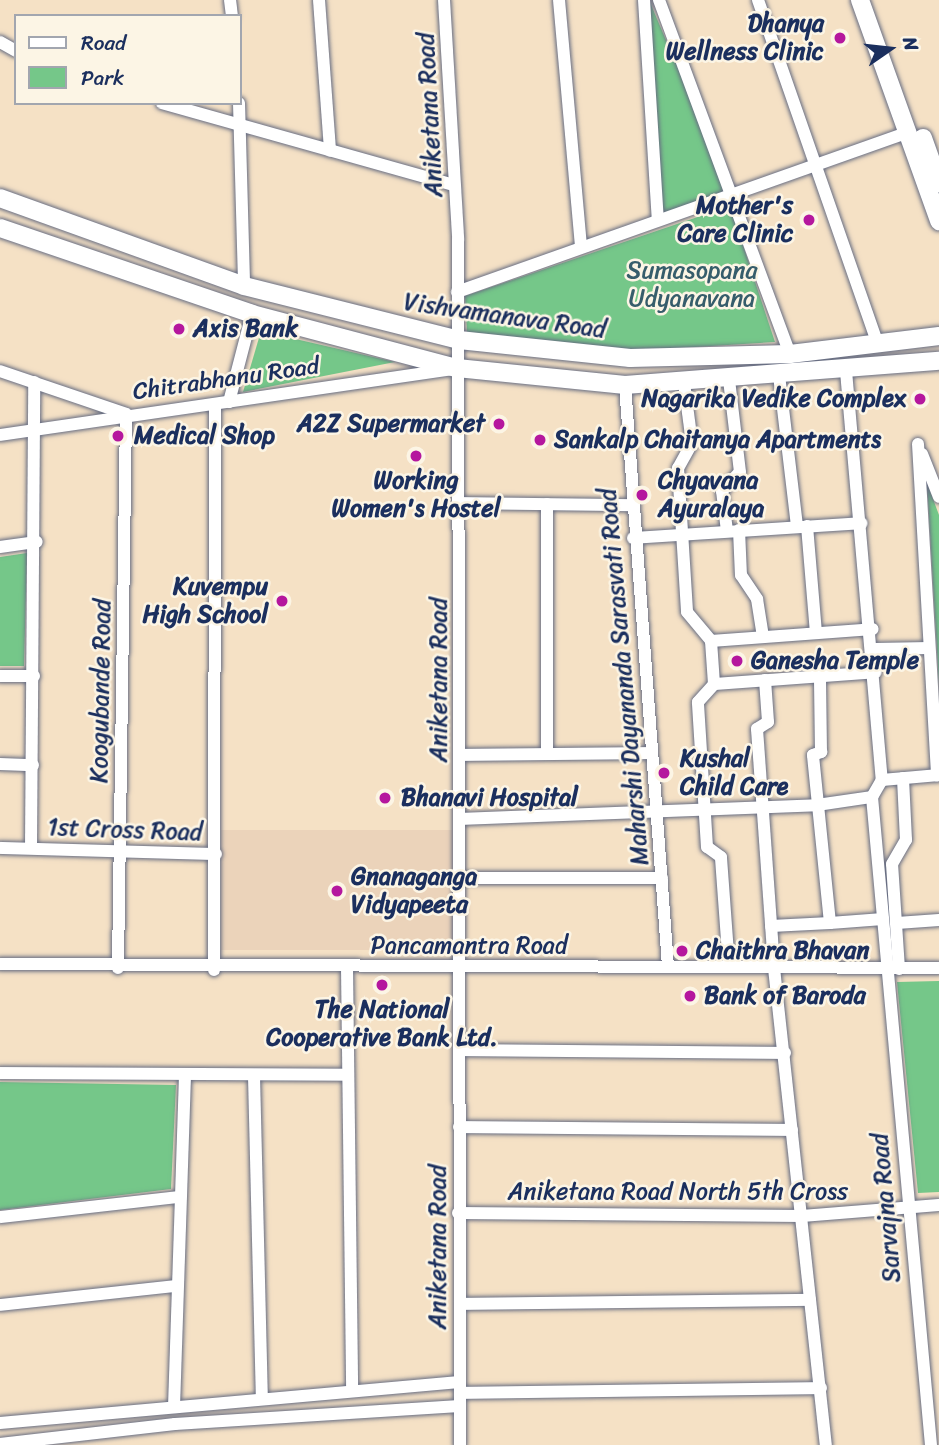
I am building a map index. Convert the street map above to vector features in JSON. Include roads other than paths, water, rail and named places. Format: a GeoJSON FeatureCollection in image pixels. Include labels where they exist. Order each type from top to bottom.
{"type":"FeatureCollection","features":[{"type":"Feature","properties":{"kind":"main road"},"geometry":{"type":"LineString","coordinates":[[860,0],[939,221]]}},
{"type":"Feature","properties":{"kind":"main road"},"geometry":{"type":"LineString","coordinates":[[873,0],[939,183]]}},
{"type":"Feature","properties":{"kind":"main road","name":"Vishvamanava Road"},"geometry":{"type":"LineString","coordinates":[[0,198],[244,286],[459,340],[630,358],[790,354],[939,337]]}},
{"type":"Feature","properties":{"kind":"main road","name":"Vishvamanava Road"},"geometry":{"type":"LineString","coordinates":[[0,228],[252,314],[457,368],[625,385],[846,371],[939,360]]}},
{"type":"Feature","properties":{"kind":"street"},"geometry":{"type":"LineString","coordinates":[[319,0],[330,151]]}},
{"type":"Feature","properties":{"kind":"street","name":"Aniketana Road"},"geometry":{"type":"LineString","coordinates":[[444,0],[459,340],[460,1445]]}},
{"type":"Feature","properties":{"kind":"street"},"geometry":{"type":"LineString","coordinates":[[559,0],[581,247]]}},
{"type":"Feature","properties":{"kind":"street"},"geometry":{"type":"LineString","coordinates":[[644,0],[658,220]]}},
{"type":"Feature","properties":{"kind":"street"},"geometry":{"type":"LineString","coordinates":[[659,0],[736,195],[790,354]]}},
{"type":"Feature","properties":{"kind":"street"},"geometry":{"type":"LineString","coordinates":[[758,0],[878,344]]}},
{"type":"Feature","properties":{"kind":"street"},"geometry":{"type":"LineString","coordinates":[[169,105],[454,185]]}},
{"type":"Feature","properties":{"kind":"street"},"geometry":{"type":"LineString","coordinates":[[239,105],[244,286]]}},
{"type":"Feature","properties":{"kind":"street"},"geometry":{"type":"LineString","coordinates":[[457,292],[816,167],[908,132]]}},
{"type":"Feature","properties":{"kind":"street"},"geometry":{"type":"LineString","coordinates":[[229,402],[252,314]]}},
{"type":"Feature","properties":{"kind":"street","name":"Chitrabhanu Road"},"geometry":{"type":"LineString","coordinates":[[0,435],[126,414],[215,404],[457,368]]}},
{"type":"Feature","properties":{"kind":"street"},"geometry":{"type":"LineString","coordinates":[[0,371],[126,414]]}},
{"type":"Feature","properties":{"kind":"street"},"geometry":{"type":"LineString","coordinates":[[846,371],[875,649],[882,780],[872,797],[883,919],[892,968]]}},
{"type":"Feature","properties":{"kind":"street"},"geometry":{"type":"LineString","coordinates":[[779,375],[816,633]]}},
{"type":"Feature","properties":{"kind":"street"},"geometry":{"type":"LineString","coordinates":[[729,380],[740,472],[722,491],[733,530],[741,575],[757,599],[763,638]]}},
{"type":"Feature","properties":{"kind":"street","name":"1st Cross Road"},"geometry":{"type":"LineString","coordinates":[[34,382],[37,542],[32,848],[120,848],[216,854]]}},
{"type":"Feature","properties":{"kind":"street"},"geometry":{"type":"LineString","coordinates":[[684,383],[692,443],[678,468],[687,612],[711,641],[714,684]]}},
{"type":"Feature","properties":{"kind":"street","name":"Maharshi Dayananda Sarasvati Road"},"geometry":{"type":"LineString","coordinates":[[625,385],[630,505],[668,966]]}},
{"type":"Feature","properties":{"kind":"street"},"geometry":{"type":"LineString","coordinates":[[214,970],[215,404]]}},
{"type":"Feature","properties":{"kind":"street","name":"Koogubande Road"},"geometry":{"type":"LineString","coordinates":[[118,968],[126,414]]}},
{"type":"Feature","properties":{"kind":"street"},"geometry":{"type":"LineString","coordinates":[[882,780],[938,775],[918,444],[939,496]]}},
{"type":"Feature","properties":{"kind":"street"},"geometry":{"type":"LineString","coordinates":[[460,503],[630,505]]}},
{"type":"Feature","properties":{"kind":"street"},"geometry":{"type":"LineString","coordinates":[[547,504],[547,754]]}},
{"type":"Feature","properties":{"kind":"street"},"geometry":{"type":"LineString","coordinates":[[633,538],[862,523]]}},
{"type":"Feature","properties":{"kind":"street"},"geometry":{"type":"LineString","coordinates":[[0,547],[37,542]]}},
{"type":"Feature","properties":{"kind":"street"},"geometry":{"type":"LineString","coordinates":[[711,641],[873,629]]}},
{"type":"Feature","properties":{"kind":"street"},"geometry":{"type":"LineString","coordinates":[[875,649],[929,648]]}},
{"type":"Feature","properties":{"kind":"street"},"geometry":{"type":"LineString","coordinates":[[729,967],[721,857],[707,847],[698,702],[714,684],[876,671]]}},
{"type":"Feature","properties":{"kind":"street"},"geometry":{"type":"LineString","coordinates":[[0,676],[34,676]]}},
{"type":"Feature","properties":{"kind":"street"},"geometry":{"type":"LineString","coordinates":[[820,676],[821,752],[813,755],[830,923]]}},
{"type":"Feature","properties":{"kind":"street"},"geometry":{"type":"LineString","coordinates":[[765,680],[768,722],[757,729],[774,968],[826,1445]]}},
{"type":"Feature","properties":{"kind":"street"},"geometry":{"type":"LineString","coordinates":[[459,755],[650,753]]}},
{"type":"Feature","properties":{"kind":"street"},"geometry":{"type":"LineString","coordinates":[[0,764],[33,765]]}},
{"type":"Feature","properties":{"kind":"street"},"geometry":{"type":"LineString","coordinates":[[892,968],[897,923],[892,864],[906,840],[903,778]]}},
{"type":"Feature","properties":{"kind":"street"},"geometry":{"type":"LineString","coordinates":[[459,819],[656,814],[817,805],[872,797]]}},
{"type":"Feature","properties":{"kind":"street"},"geometry":{"type":"LineString","coordinates":[[0,848],[32,848]]}},
{"type":"Feature","properties":{"kind":"street"},"geometry":{"type":"LineString","coordinates":[[459,878],[662,878]]}},
{"type":"Feature","properties":{"kind":"street"},"geometry":{"type":"LineString","coordinates":[[771,926],[883,919]]}},
{"type":"Feature","properties":{"kind":"street"},"geometry":{"type":"LineString","coordinates":[[897,923],[939,920]]}},
{"type":"Feature","properties":{"kind":"street","name":"Pancamantra Road"},"geometry":{"type":"LineString","coordinates":[[0,964],[214,970],[459,966],[939,968]]}},
{"type":"Feature","properties":{"kind":"street"},"geometry":{"type":"LineString","coordinates":[[347,967],[352,1391]]}},
{"type":"Feature","properties":{"kind":"street","name":"Sarvajna Road"},"geometry":{"type":"LineString","coordinates":[[892,968],[907,1209],[931,1445]]}},
{"type":"Feature","properties":{"kind":"street"},"geometry":{"type":"LineString","coordinates":[[460,1051],[785,1053]]}},
{"type":"Feature","properties":{"kind":"street"},"geometry":{"type":"LineString","coordinates":[[0,1073],[348,1075]]}},
{"type":"Feature","properties":{"kind":"street"},"geometry":{"type":"LineString","coordinates":[[174,1408],[175,1286],[185,1075]]}},
{"type":"Feature","properties":{"kind":"street"},"geometry":{"type":"LineString","coordinates":[[254,1076],[262,1399]]}},
{"type":"Feature","properties":{"kind":"street"},"geometry":{"type":"LineString","coordinates":[[459,1127],[793,1130]]}},
{"type":"Feature","properties":{"kind":"street"},"geometry":{"type":"LineString","coordinates":[[0,1217],[178,1197]]}},
{"type":"Feature","properties":{"kind":"street","name":"Aniketana Road North 5th Cross"},"geometry":{"type":"LineString","coordinates":[[458,1213],[802,1216],[939,1206]]}},
{"type":"Feature","properties":{"kind":"street"},"geometry":{"type":"LineString","coordinates":[[0,1305],[175,1286]]}},
{"type":"Feature","properties":{"kind":"street"},"geometry":{"type":"LineString","coordinates":[[460,1304],[810,1300]]}},
{"type":"Feature","properties":{"kind":"street"},"geometry":{"type":"LineString","coordinates":[[0,1423],[352,1391],[459,1393],[821,1388]]}},
{"type":"Feature","properties":{"kind":"street"},"geometry":{"type":"LineString","coordinates":[[0,1444],[459,1393]]}},
{"type":"Feature","properties":{"kind":"place","name":"Dhanya Wellness Clinic"},"geometry":{"type":"Point","coordinates":[840,38]}},
{"type":"Feature","properties":{"kind":"place","name":"Mother's Care Clinic"},"geometry":{"type":"Point","coordinates":[809,220]}},
{"type":"Feature","properties":{"kind":"place","name":"Axis Bank"},"geometry":{"type":"Point","coordinates":[179,329]}},
{"type":"Feature","properties":{"kind":"place","name":"Nagarika Vedike Complex"},"geometry":{"type":"Point","coordinates":[920,399]}},
{"type":"Feature","properties":{"kind":"place","name":"A2Z Supermarket"},"geometry":{"type":"Point","coordinates":[499,424]}},
{"type":"Feature","properties":{"kind":"place","name":"Medical Shop"},"geometry":{"type":"Point","coordinates":[118,436]}},
{"type":"Feature","properties":{"kind":"place","name":"Sankalp Chaitanya Apartments"},"geometry":{"type":"Point","coordinates":[540,440]}},
{"type":"Feature","properties":{"kind":"place","name":"Working Women's Hostel"},"geometry":{"type":"Point","coordinates":[416,456]}},
{"type":"Feature","properties":{"kind":"place","name":"Chyavana Ayuralaya"},"geometry":{"type":"Point","coordinates":[642,495]}},
{"type":"Feature","properties":{"kind":"place","name":"Kuvempu High School"},"geometry":{"type":"Point","coordinates":[282,601]}},
{"type":"Feature","properties":{"kind":"place","name":"Ganesha Temple"},"geometry":{"type":"Point","coordinates":[737,661]}},
{"type":"Feature","properties":{"kind":"place","name":"Kushal Child Care"},"geometry":{"type":"Point","coordinates":[664,773]}},
{"type":"Feature","properties":{"kind":"place","name":"Bhanavi Hospital"},"geometry":{"type":"Point","coordinates":[385,798]}},
{"type":"Feature","properties":{"kind":"place","name":"Gnanaganga Vidyapeeta"},"geometry":{"type":"Point","coordinates":[337,891]}},
{"type":"Feature","properties":{"kind":"place","name":"Chaithra Bhavan"},"geometry":{"type":"Point","coordinates":[682,951]}},
{"type":"Feature","properties":{"kind":"place","name":"The National Cooperative Bank Ltd."},"geometry":{"type":"Point","coordinates":[382,985]}},
{"type":"Feature","properties":{"kind":"place","name":"Bank of Baroda"},"geometry":{"type":"Point","coordinates":[690,996]}},
{"type":"Feature","properties":{"kind":"park label","name":"Sumasopana Udyanavana"},"geometry":{"type":"Point","coordinates":[692,285]}}]}
